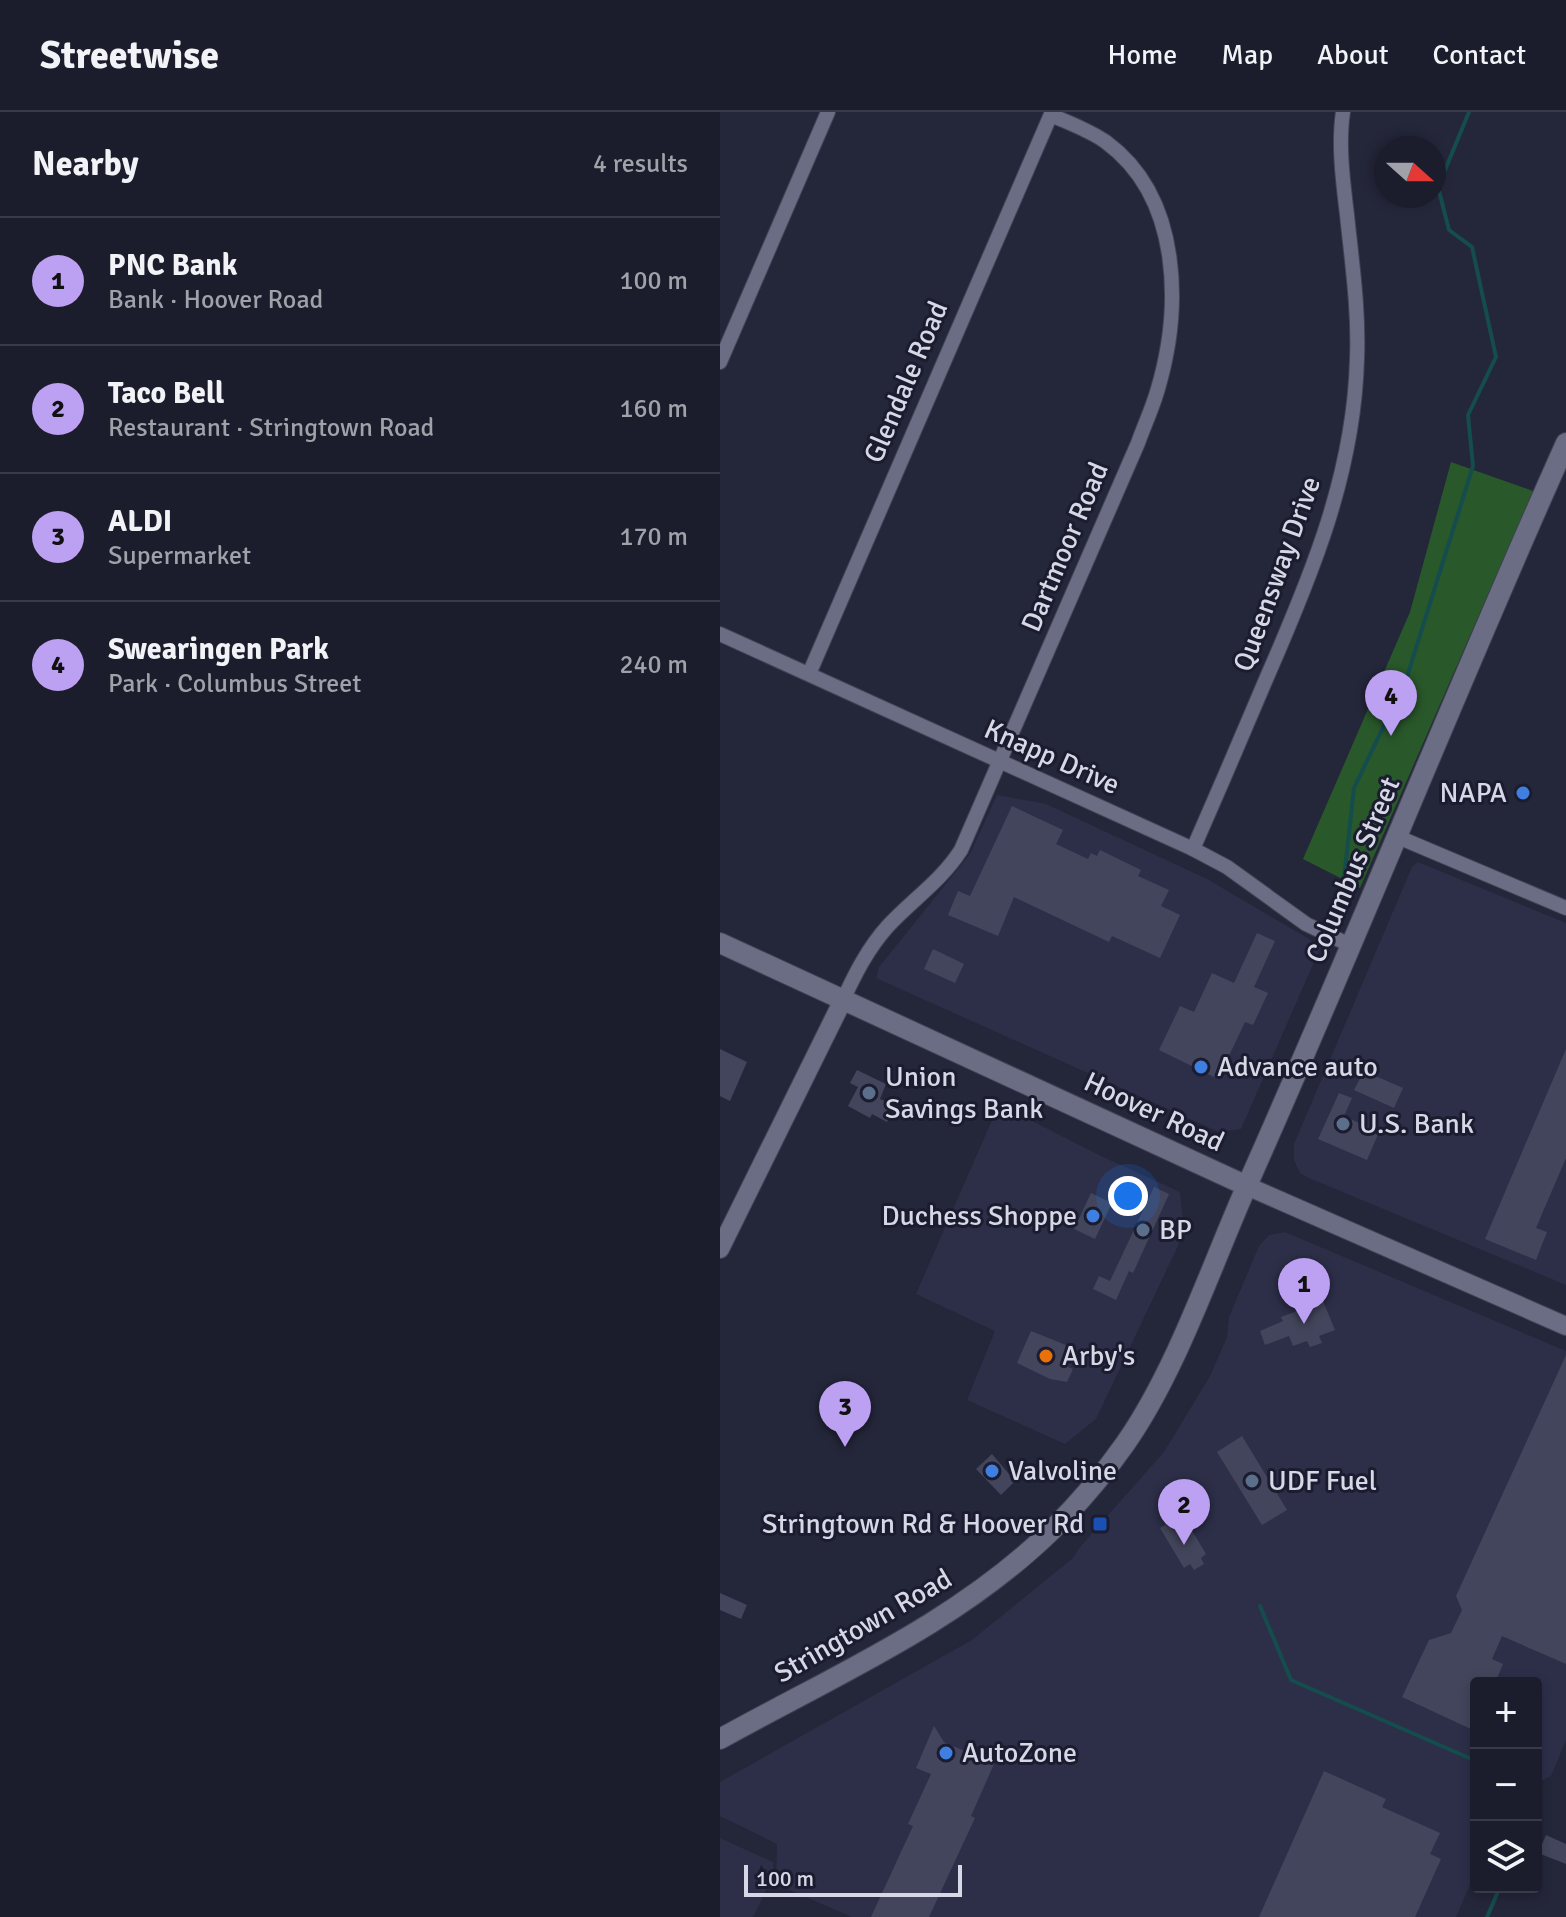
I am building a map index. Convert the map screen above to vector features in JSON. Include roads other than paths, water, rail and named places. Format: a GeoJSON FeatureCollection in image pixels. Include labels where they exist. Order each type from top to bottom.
{"type":"FeatureCollection","features":[{"type":"Feature","properties":{"kind":"main road","name":"Columbus Street"},"geometry":{"type":"LineString","coordinates":[[1247,1186],[1566,443]]}},
{"type":"Feature","properties":{"kind":"main road","name":"Hoover Road"},"geometry":{"type":"LineString","coordinates":[[720,943],[1247,1186]]}},
{"type":"Feature","properties":{"kind":"main road","name":"Stringtown Road"},"geometry":{"type":"LineString","coordinates":[[720,1739],[933,1624],[1019,1561],[1052,1529],[1124,1445],[1144,1412],[1174,1354],[1247,1186]]}},
{"type":"Feature","properties":{"kind":"street"},"geometry":{"type":"LineString","coordinates":[[720,362],[828,112]]}},
{"type":"Feature","properties":{"kind":"street","name":"Queensway Drive"},"geometry":{"type":"LineString","coordinates":[[1193,849],[1321,549],[1337,496],[1352,427],[1357,360],[1356,296],[1343,179],[1343,112]]}},
{"type":"Feature","properties":{"kind":"street","name":"Glendale Road"},"geometry":{"type":"LineString","coordinates":[[809,674],[1051,113]]}},
{"type":"Feature","properties":{"kind":"street","name":"Dartmoor Road"},"geometry":{"type":"LineString","coordinates":[[843,1000],[861,964],[885,929],[953,862],[972,828],[1157,392],[1168,343],[1171,311],[1171,273],[1165,231],[1141,178],[1129,163],[1105,142],[1051,113]]}},
{"type":"Feature","properties":{"kind":"street","name":"Knapp Drive"},"geometry":{"type":"LineString","coordinates":[[720,634],[1193,849],[1227,867],[1306,924],[1352,946]]}},
{"type":"Feature","properties":{"kind":"street"},"geometry":{"type":"LineString","coordinates":[[1398,837],[1566,908]]}},
{"type":"Feature","properties":{"kind":"street"},"geometry":{"type":"LineString","coordinates":[[720,1249],[843,1000]]}},
{"type":"Feature","properties":{"kind":"street","name":"Hoover Road"},"geometry":{"type":"LineString","coordinates":[[1247,1186],[1566,1326]]}},
{"type":"Feature","properties":{"kind":"waterway"},"geometry":{"type":"LineString","coordinates":[[1344,878],[1354,788],[1406,680],[1473,466],[1468,415],[1496,357],[1472,247],[1449,230],[1438,187],[1469,112]]}},
{"type":"Feature","properties":{"kind":"waterway"},"geometry":{"type":"LineString","coordinates":[[1260,1606],[1291,1680],[1470,1758]]}},
{"type":"Feature","properties":{"kind":"waterway"},"geometry":{"type":"LineString","coordinates":[[1487,1917],[1497,1893]]}},
{"type":"Feature","properties":{"kind":"place","name":"Swearingen Park"},"geometry":{"type":"Point","coordinates":[1391,736]}},
{"type":"Feature","properties":{"kind":"place","name":"NAPA"},"geometry":{"type":"Point","coordinates":[1523,793]}},
{"type":"Feature","properties":{"kind":"place","name":"Advance auto"},"geometry":{"type":"Point","coordinates":[1201,1067]}},
{"type":"Feature","properties":{"kind":"place","name":"Union Savings Bank"},"geometry":{"type":"Point","coordinates":[869,1093]}},
{"type":"Feature","properties":{"kind":"place","name":"U.S. Bank"},"geometry":{"type":"Point","coordinates":[1343,1124]}},
{"type":"Feature","properties":{"kind":"place","name":"Duchess Shoppe"},"geometry":{"type":"Point","coordinates":[1093,1216]}},
{"type":"Feature","properties":{"kind":"place","name":"BP"},"geometry":{"type":"Point","coordinates":[1143,1230]}},
{"type":"Feature","properties":{"kind":"place","name":"PNC Bank"},"geometry":{"type":"Point","coordinates":[1304,1324]}},
{"type":"Feature","properties":{"kind":"place","name":"Arby's"},"geometry":{"type":"Point","coordinates":[1046,1356]}},
{"type":"Feature","properties":{"kind":"place","name":"ALDI"},"geometry":{"type":"Point","coordinates":[845,1447]}},
{"type":"Feature","properties":{"kind":"place","name":"Valvoline"},"geometry":{"type":"Point","coordinates":[992,1471]}},
{"type":"Feature","properties":{"kind":"place","name":"UDF Fuel"},"geometry":{"type":"Point","coordinates":[1252,1481]}},
{"type":"Feature","properties":{"kind":"place","name":"Stringtown Rd & Hoover Rd"},"geometry":{"type":"Point","coordinates":[1100,1524]}},
{"type":"Feature","properties":{"kind":"place","name":"Taco Bell"},"geometry":{"type":"Point","coordinates":[1184,1545]}},
{"type":"Feature","properties":{"kind":"place","name":"AutoZone"},"geometry":{"type":"Point","coordinates":[946,1753]}}]}
